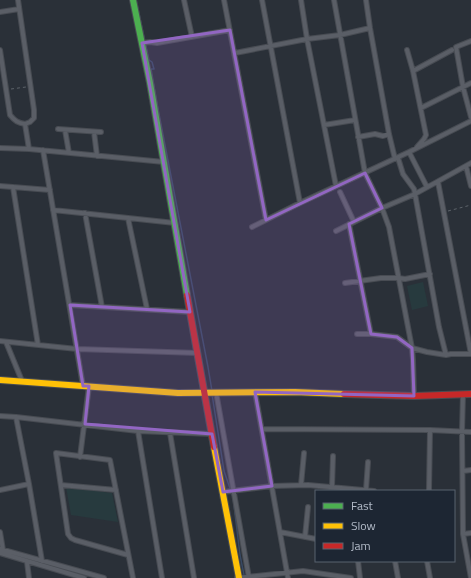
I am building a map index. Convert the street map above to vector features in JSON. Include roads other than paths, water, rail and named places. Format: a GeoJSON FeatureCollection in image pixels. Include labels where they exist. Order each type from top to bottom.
{"type":"FeatureCollection","features":[{"type":"Feature","properties":{"kind":"street"},"geometry":{"type":"LineString","coordinates":[[0,50],[10,115],[19,123],[26,124],[34,118],[18,0]]}},
{"type":"Feature","properties":{"kind":"street"},"geometry":{"type":"LineString","coordinates":[[133,0],[150,82],[238,578],[303,571],[326,576],[351,578]]}},
{"type":"Feature","properties":{"kind":"street"},"geometry":{"type":"LineString","coordinates":[[184,0],[192,37]]}},
{"type":"Feature","properties":{"kind":"street"},"geometry":{"type":"LineString","coordinates":[[224,0],[266,220]]}},
{"type":"Feature","properties":{"kind":"street"},"geometry":{"type":"LineString","coordinates":[[262,0],[300,203]]}},
{"type":"Feature","properties":{"kind":"street"},"geometry":{"type":"LineString","coordinates":[[301,0],[307,39],[336,186]]}},
{"type":"Feature","properties":{"kind":"street"},"geometry":{"type":"LineString","coordinates":[[334,0],[365,173],[382,208],[389,227],[412,348],[414,396]]}},
{"type":"Feature","properties":{"kind":"street"},"geometry":{"type":"LineString","coordinates":[[366,0],[389,134],[403,174],[414,190],[439,327],[446,355]]}},
{"type":"Feature","properties":{"kind":"street"},"geometry":{"type":"LineString","coordinates":[[0,12],[19,9]]}},
{"type":"Feature","properties":{"kind":"street"},"geometry":{"type":"LineString","coordinates":[[235,53],[270,45],[340,35],[370,28]]}},
{"type":"Feature","properties":{"kind":"street"},"geometry":{"type":"LineString","coordinates":[[142,43],[157,43],[230,30]]}},
{"type":"Feature","properties":{"kind":"street"},"geometry":{"type":"LineString","coordinates":[[471,40],[456,47],[463,86],[471,117]]}},
{"type":"Feature","properties":{"kind":"street"},"geometry":{"type":"LineString","coordinates":[[407,50],[413,71],[426,135],[416,149]]}},
{"type":"Feature","properties":{"kind":"street"},"geometry":{"type":"LineString","coordinates":[[413,71],[452,50]]}},
{"type":"Feature","properties":{"kind":"street"},"geometry":{"type":"LineString","coordinates":[[421,108],[471,83]]}},
{"type":"Feature","properties":{"kind":"street"},"geometry":{"type":"LineString","coordinates":[[324,125],[355,120]]}},
{"type":"Feature","properties":{"kind":"street"},"geometry":{"type":"LineString","coordinates":[[252,227],[416,149],[471,121]]}},
{"type":"Feature","properties":{"kind":"street"},"geometry":{"type":"LineString","coordinates":[[26,124],[29,149]]}},
{"type":"Feature","properties":{"kind":"street"},"geometry":{"type":"LineString","coordinates":[[58,129],[101,132]]}},
{"type":"Feature","properties":{"kind":"street"},"geometry":{"type":"LineString","coordinates":[[65,130],[69,153]]}},
{"type":"Feature","properties":{"kind":"street"},"geometry":{"type":"LineString","coordinates":[[94,132],[97,156]]}},
{"type":"Feature","properties":{"kind":"street"},"geometry":{"type":"LineString","coordinates":[[358,137],[376,134],[383,136],[389,134]]}},
{"type":"Feature","properties":{"kind":"street"},"geometry":{"type":"LineString","coordinates":[[0,148],[43,150],[164,162]]}},
{"type":"Feature","properties":{"kind":"street"},"geometry":{"type":"LineString","coordinates":[[43,150],[77,349],[86,386],[85,424],[80,456]]}},
{"type":"Feature","properties":{"kind":"street"},"geometry":{"type":"LineString","coordinates":[[409,152],[427,187]]}},
{"type":"Feature","properties":{"kind":"street"},"geometry":{"type":"LineString","coordinates":[[336,231],[382,208],[415,194],[471,164]]}},
{"type":"Feature","properties":{"kind":"street"},"geometry":{"type":"LineString","coordinates":[[466,166],[471,186]]}},
{"type":"Feature","properties":{"kind":"street"},"geometry":{"type":"LineString","coordinates":[[357,334],[397,337],[412,348],[427,352],[446,355],[471,354],[438,182]]}},
{"type":"Feature","properties":{"kind":"street"},"geometry":{"type":"LineString","coordinates":[[0,186],[50,190]]}},
{"type":"Feature","properties":{"kind":"street"},"geometry":{"type":"LineString","coordinates":[[13,187],[38,345]]}},
{"type":"Feature","properties":{"kind":"street"},"geometry":{"type":"LineString","coordinates":[[340,192],[352,223],[371,334]]}},
{"type":"Feature","properties":{"kind":"street"},"geometry":{"type":"LineString","coordinates":[[53,210],[175,223]]}},
{"type":"Feature","properties":{"kind":"street"},"geometry":{"type":"LineString","coordinates":[[85,213],[102,307]]}},
{"type":"Feature","properties":{"kind":"street"},"geometry":{"type":"LineString","coordinates":[[128,218],[147,309]]}},
{"type":"Feature","properties":{"kind":"street"},"geometry":{"type":"LineString","coordinates":[[345,283],[381,278],[405,279],[430,274]]}},
{"type":"Feature","properties":{"kind":"street"},"geometry":{"type":"LineString","coordinates":[[70,305],[190,312]]}},
{"type":"Feature","properties":{"kind":"street"},"geometry":{"type":"LineString","coordinates":[[0,341],[77,349],[198,353]]}},
{"type":"Feature","properties":{"kind":"street"},"geometry":{"type":"LineString","coordinates":[[6,342],[22,381]]}},
{"type":"Feature","properties":{"kind":"street"},"geometry":{"type":"LineString","coordinates":[[0,380],[178,392],[295,392],[414,396],[471,394]]}},
{"type":"Feature","properties":{"kind":"street"},"geometry":{"type":"LineString","coordinates":[[216,392],[249,577]]}},
{"type":"Feature","properties":{"kind":"street"},"geometry":{"type":"LineString","coordinates":[[255,392],[288,578]]}},
{"type":"Feature","properties":{"kind":"street"},"geometry":{"type":"LineString","coordinates":[[463,394],[463,534],[470,564],[471,578]]}},
{"type":"Feature","properties":{"kind":"street"},"geometry":{"type":"LineString","coordinates":[[0,416],[85,424],[138,431],[212,434]]}},
{"type":"Feature","properties":{"kind":"street"},"geometry":{"type":"LineString","coordinates":[[16,417],[42,561]]}},
{"type":"Feature","properties":{"kind":"street"},"geometry":{"type":"LineString","coordinates":[[262,429],[430,430],[471,432]]}},
{"type":"Feature","properties":{"kind":"street"},"geometry":{"type":"LineString","coordinates":[[429,490],[430,430]]}},
{"type":"Feature","properties":{"kind":"street"},"geometry":{"type":"LineString","coordinates":[[138,431],[162,578]]}},
{"type":"Feature","properties":{"kind":"street"},"geometry":{"type":"LineString","coordinates":[[170,433],[194,578]]}},
{"type":"Feature","properties":{"kind":"street"},"geometry":{"type":"LineString","coordinates":[[128,555],[75,540],[68,534],[56,453],[110,460],[133,578]]}},
{"type":"Feature","properties":{"kind":"street"},"geometry":{"type":"LineString","coordinates":[[301,485],[304,453]]}},
{"type":"Feature","properties":{"kind":"street"},"geometry":{"type":"LineString","coordinates":[[332,487],[333,456]]}},
{"type":"Feature","properties":{"kind":"street"},"geometry":{"type":"LineString","coordinates":[[223,492],[272,486],[301,485],[362,490],[368,462]]}},
{"type":"Feature","properties":{"kind":"street"},"geometry":{"type":"LineString","coordinates":[[463,471],[471,470]]}},
{"type":"Feature","properties":{"kind":"street"},"geometry":{"type":"LineString","coordinates":[[0,490],[29,484]]}},
{"type":"Feature","properties":{"kind":"street"},"geometry":{"type":"LineString","coordinates":[[61,485],[116,490]]}},
{"type":"Feature","properties":{"kind":"street"},"geometry":{"type":"LineString","coordinates":[[305,537],[308,507]]}},
{"type":"Feature","properties":{"kind":"street"},"geometry":{"type":"LineString","coordinates":[[0,532],[1,551]]}},
{"type":"Feature","properties":{"kind":"street"},"geometry":{"type":"LineString","coordinates":[[280,532],[315,539]]}},
{"type":"Feature","properties":{"kind":"street"},"geometry":{"type":"LineString","coordinates":[[463,534],[471,534]]}},
{"type":"Feature","properties":{"kind":"street"},"geometry":{"type":"LineString","coordinates":[[1,551],[104,578]]}},
{"type":"Feature","properties":{"kind":"street"},"geometry":{"type":"LineString","coordinates":[[1,551],[27,562],[84,578]]}},
{"type":"Feature","properties":{"kind":"street"},"geometry":{"type":"LineString","coordinates":[[27,562],[29,578]]}},
{"type":"Feature","properties":{"kind":"street"},"geometry":{"type":"LineString","coordinates":[[358,562],[360,578]]}},
{"type":"Feature","properties":{"kind":"street"},"geometry":{"type":"LineString","coordinates":[[395,562],[398,578]]}},
{"type":"Feature","properties":{"kind":"street"},"geometry":{"type":"LineString","coordinates":[[428,562],[430,578]]}},
{"type":"Feature","properties":{"kind":"waterway"},"geometry":{"type":"LineString","coordinates":[[136,0],[149,60],[152,62],[154,69],[151,69],[158,109],[212,391]]}},
{"type":"Feature","properties":{"kind":"waterway"},"geometry":{"type":"LineString","coordinates":[[212,394],[224,471],[233,497],[244,575]]}}]}
